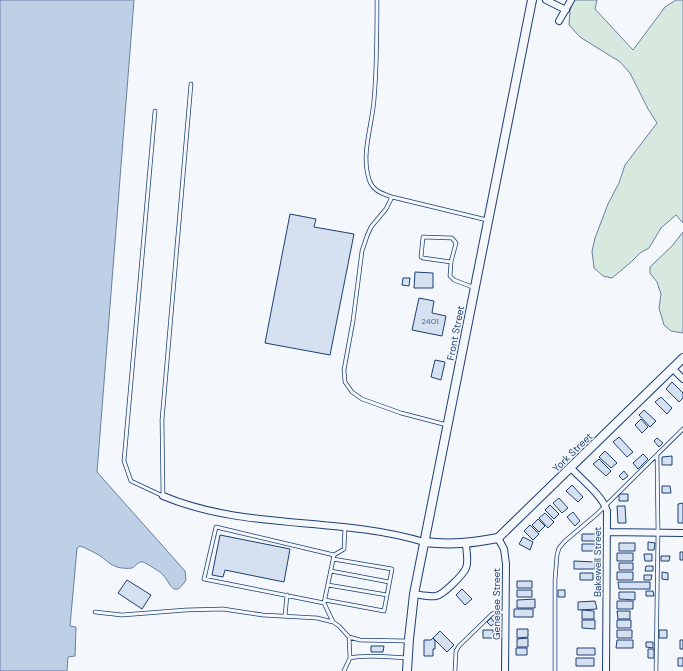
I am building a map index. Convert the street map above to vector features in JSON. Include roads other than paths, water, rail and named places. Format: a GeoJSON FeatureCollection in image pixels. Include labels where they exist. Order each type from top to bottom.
{"type":"FeatureCollection","features":[{"type":"Feature","properties":{"kind":"street","name":"Front Street"},"geometry":{"type":"LineString","coordinates":[[408,671],[409,641],[414,594],[532,0]]}},
{"type":"Feature","properties":{"kind":"street"},"geometry":{"type":"LineString","coordinates":[[546,0],[566,10]]}},
{"type":"Feature","properties":{"kind":"street"},"geometry":{"type":"LineString","coordinates":[[560,21],[572,0]]}},
{"type":"Feature","properties":{"kind":"street","name":"York Street"},"geometry":{"type":"LineString","coordinates":[[498,538],[683,358]]}},
{"type":"Feature","properties":{"kind":"street"},"geometry":{"type":"LineString","coordinates":[[672,368],[683,379]]}},
{"type":"Feature","properties":{"kind":"street"},"geometry":{"type":"LineString","coordinates":[[571,468],[605,505]]}},
{"type":"Feature","properties":{"kind":"street"},"geometry":{"type":"LineString","coordinates":[[163,496],[192,507],[215,512],[291,523],[367,529],[400,534],[424,542],[442,544],[466,543],[498,538]]}},
{"type":"Feature","properties":{"kind":"street","name":"Bakewell Street"},"geometry":{"type":"LineString","coordinates":[[605,505],[607,511],[606,671]]}},
{"type":"Feature","properties":{"kind":"street"},"geometry":{"type":"LineString","coordinates":[[607,532],[683,533]]}},
{"type":"Feature","properties":{"kind":"street","name":"Genesee Street"},"geometry":{"type":"LineString","coordinates":[[498,538],[504,549],[506,564],[505,671]]}},
{"type":"Feature","properties":{"kind":"street"},"geometry":{"type":"LineString","coordinates":[[414,594],[436,596],[442,594],[466,569],[466,543]]}},
{"type":"Feature","properties":{"kind":"lane"},"geometry":{"type":"LineString","coordinates":[[377,0],[377,63],[374,102],[367,144],[367,171],[371,184],[379,192],[392,197],[488,220]]}},
{"type":"Feature","properties":{"kind":"lane"},"geometry":{"type":"LineString","coordinates":[[155,111],[124,461],[131,481],[163,496],[162,420],[191,84]]}},
{"type":"Feature","properties":{"kind":"lane"},"geometry":{"type":"LineString","coordinates":[[392,197],[386,208],[371,227],[362,252],[353,321],[344,370],[345,382],[352,392],[362,399],[401,413],[448,425]]}},
{"type":"Feature","properties":{"kind":"lane"},"geometry":{"type":"LineString","coordinates":[[451,262],[423,258],[423,238],[452,238],[455,240],[456,243],[451,262],[450,276],[475,288]]}},
{"type":"Feature","properties":{"kind":"lane"},"geometry":{"type":"LineString","coordinates":[[555,671],[555,580],[559,548],[565,541],[597,514],[683,429]]}},
{"type":"Feature","properties":{"kind":"lane"},"geometry":{"type":"LineString","coordinates":[[656,671],[658,532],[657,455]]}},
{"type":"Feature","properties":{"kind":"lane"},"geometry":{"type":"LineString","coordinates":[[216,527],[334,557],[392,569],[389,582],[384,611],[287,595],[204,579],[216,527]]}},
{"type":"Feature","properties":{"kind":"lane"},"geometry":{"type":"LineString","coordinates":[[333,622],[325,601],[334,557],[344,549],[345,527]]}},
{"type":"Feature","properties":{"kind":"lane"},"geometry":{"type":"LineString","coordinates":[[331,571],[389,582]]}},
{"type":"Feature","properties":{"kind":"lane"},"geometry":{"type":"LineString","coordinates":[[328,585],[387,595]]}},
{"type":"Feature","properties":{"kind":"lane"},"geometry":{"type":"LineString","coordinates":[[285,616],[287,595]]}},
{"type":"Feature","properties":{"kind":"lane"},"geometry":{"type":"LineString","coordinates":[[95,612],[122,615],[223,609],[317,618],[333,622],[349,637],[360,640],[409,641]]}},
{"type":"Feature","properties":{"kind":"lane"},"geometry":{"type":"LineString","coordinates":[[455,671],[456,651],[459,646],[492,614],[506,612]]}},
{"type":"Feature","properties":{"kind":"lane"},"geometry":{"type":"LineString","coordinates":[[344,671],[350,658],[349,637]]}},
{"type":"Feature","properties":{"kind":"lane"},"geometry":{"type":"LineString","coordinates":[[350,658],[371,656],[408,658]]}},
{"type":"Feature","properties":{"kind":"water"},"geometry":{"type":"Polygon","coordinates":[[[0,0],[134,0],[97,472],[185,571],[186,580],[182,586],[175,589],[162,574],[143,562],[138,563],[132,568],[119,567],[112,565],[99,555],[87,549],[80,546],[77,548],[70,626],[76,627],[75,656],[68,657],[67,671],[0,671],[0,0]]]}}]}
